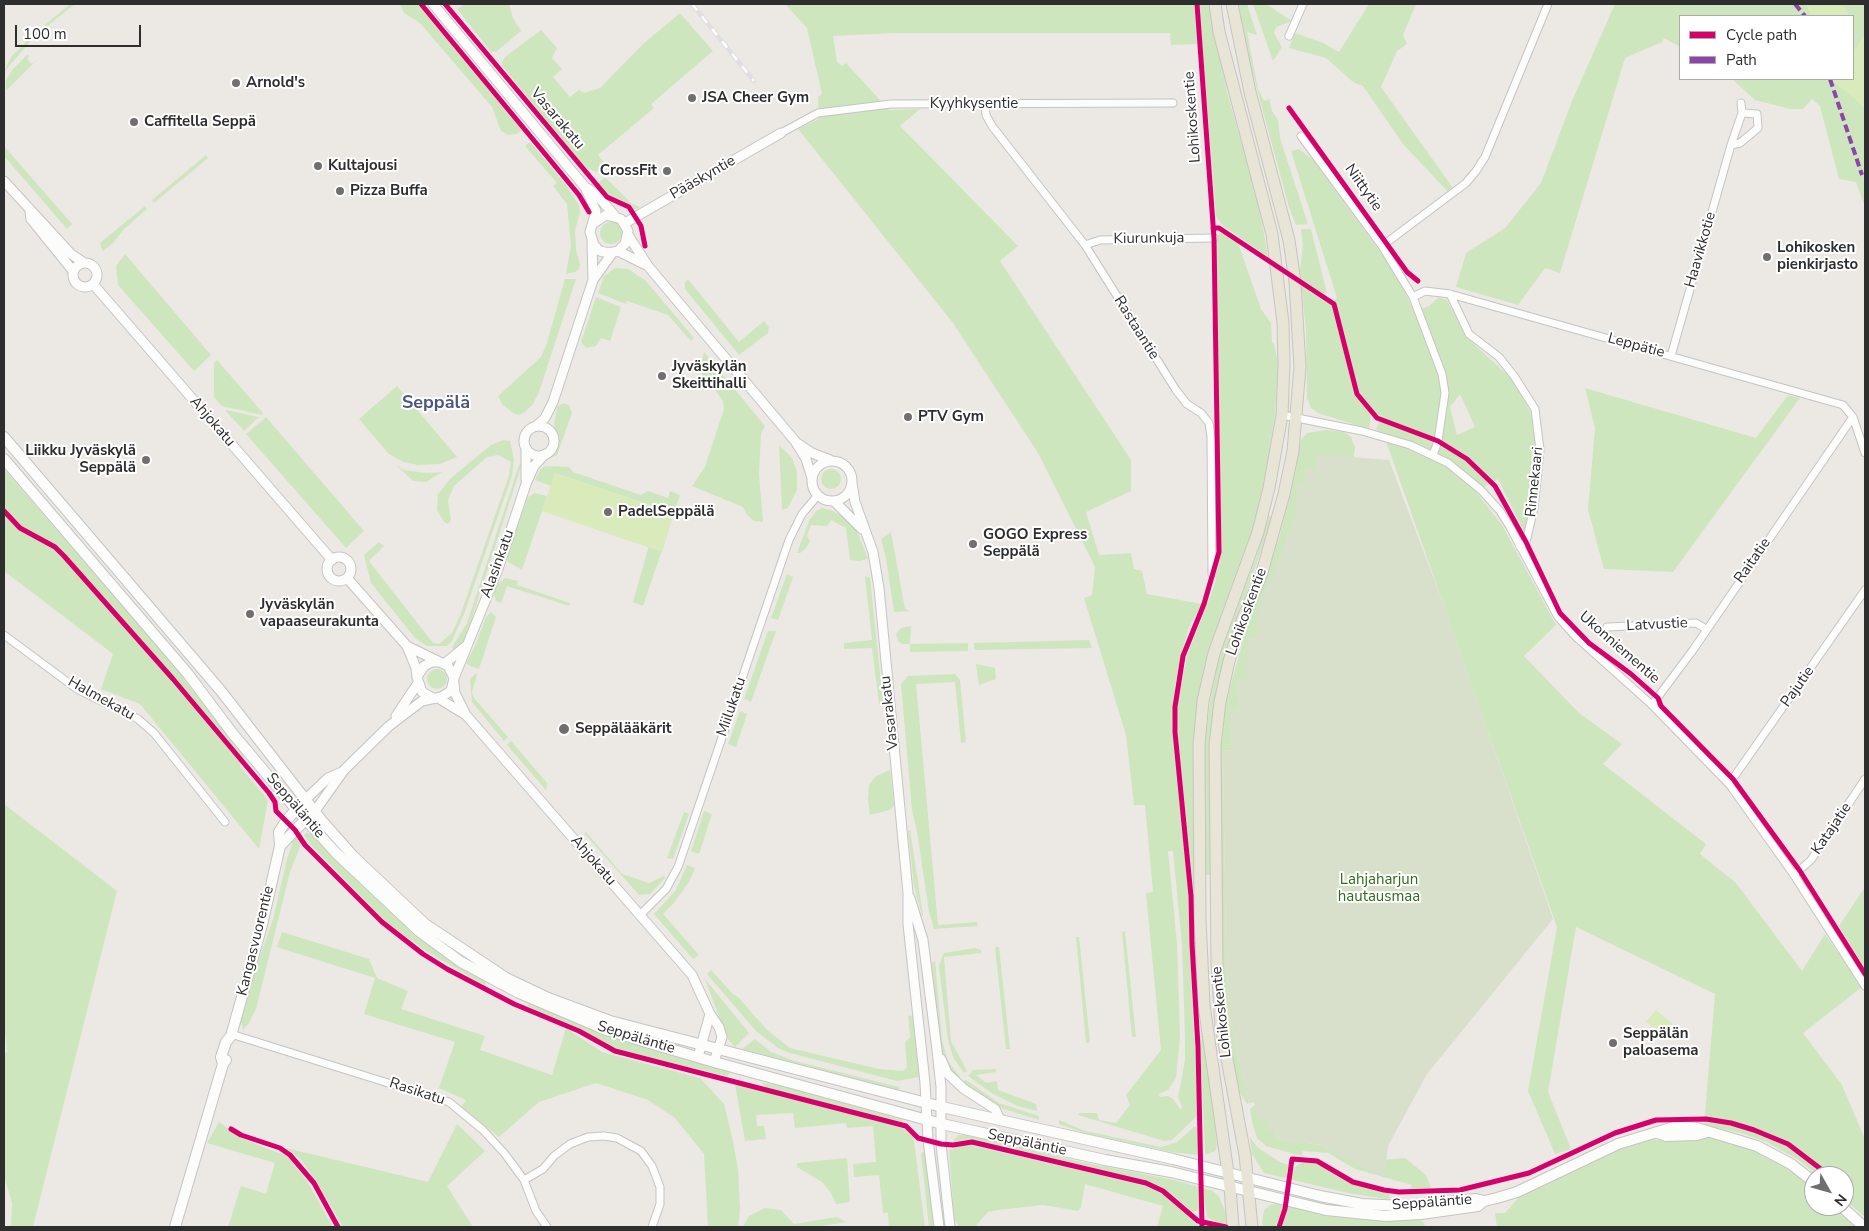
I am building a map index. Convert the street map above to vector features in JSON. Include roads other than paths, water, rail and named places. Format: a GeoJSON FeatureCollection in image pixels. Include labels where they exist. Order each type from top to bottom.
{"type":"FeatureCollection","features":[{"type":"Feature","properties":{"kind":"main road","name":"Lohikoskentie"},"geometry":{"type":"LineString","coordinates":[[1215,4],[1219,32],[1262,195],[1278,270],[1284,348],[1282,415],[1269,488],[1258,532],[1214,653],[1203,701],[1199,745],[1201,928],[1204,1004],[1230,1187],[1233,1227]]}},
{"type":"Feature","properties":{"kind":"main road","name":"Lohikoskentie"},"geometry":{"type":"LineString","coordinates":[[1232,4],[1250,92],[1289,240],[1300,366],[1297,417],[1289,468],[1273,537],[1261,576],[1235,639],[1224,679],[1214,745],[1216,963],[1220,1018],[1248,1179],[1252,1227]]}},
{"type":"Feature","properties":{"kind":"main road","name":"Seppäläntie"},"geometry":{"type":"LineString","coordinates":[[4,437],[221,691],[314,811],[354,857],[402,904],[460,950],[506,978],[548,998],[610,1021],[942,1107],[1320,1196],[1386,1206],[1436,1204],[1476,1199],[1484,1201]]}},
{"type":"Feature","properties":{"kind":"main road","name":"Seppäläntie"},"geometry":{"type":"LineString","coordinates":[[4,459],[188,674],[233,734],[296,809],[364,881],[420,932],[462,962],[519,994],[580,1021],[714,1062],[942,1124],[1105,1160],[1171,1172],[1326,1210],[1386,1216],[1453,1211],[1478,1206],[1484,1201],[1517,1192],[1618,1144],[1677,1126],[1697,1128],[1757,1146],[1791,1164],[1804,1174]]}},
{"type":"Feature","properties":{"kind":"main road","name":"Kangasvuorentie"},"geometry":{"type":"LineString","coordinates":[[175,1227],[223,1064],[230,1051],[231,1035],[262,924],[280,846],[279,832],[306,799]]}},
{"type":"Feature","properties":{"kind":"main road"},"geometry":{"type":"LineString","coordinates":[[280,846],[314,811]]}},
{"type":"Feature","properties":{"kind":"main road"},"geometry":{"type":"LineString","coordinates":[[1852,1216],[1864,1227]]}},
{"type":"Feature","properties":{"kind":"street","name":"Vasarakatu"},"geometry":{"type":"LineString","coordinates":[[433,4],[585,187],[595,206],[596,216],[594,223]]}},
{"type":"Feature","properties":{"kind":"street"},"geometry":{"type":"LineString","coordinates":[[1289,36],[1303,4]]}},
{"type":"Feature","properties":{"kind":"street"},"geometry":{"type":"LineString","coordinates":[[1382,246],[1466,183],[1476,171],[1485,157],[1548,4]]}},
{"type":"Feature","properties":{"kind":"street","name":"Kyyhkysentie"},"geometry":{"type":"LineString","coordinates":[[781,133],[818,113],[845,108],[891,104],[1173,103]]}},
{"type":"Feature","properties":{"kind":"street","name":"Rastaantie"},"geometry":{"type":"LineString","coordinates":[[985,104],[986,115],[992,126],[1084,245],[1176,390],[1187,404],[1209,423],[1211,436],[1212,574]]}},
{"type":"Feature","properties":{"kind":"street","name":"Haavikkotie"},"geometry":{"type":"LineString","coordinates":[[1671,356],[1730,145],[1742,113],[1741,104]]}},
{"type":"Feature","properties":{"kind":"street"},"geometry":{"type":"LineString","coordinates":[[1730,145],[1740,143],[1758,128],[1758,114],[1742,113]]}},
{"type":"Feature","properties":{"kind":"street","name":"Pääskyntie"},"geometry":{"type":"LineString","coordinates":[[625,223],[781,133]]}},
{"type":"Feature","properties":{"kind":"street","name":"Niittytie"},"geometry":{"type":"LineString","coordinates":[[1301,136],[1382,246],[1413,297],[1442,374],[1445,392],[1438,441],[1433,454]]}},
{"type":"Feature","properties":{"kind":"street"},"geometry":{"type":"LineString","coordinates":[[4,182],[30,212],[36,214],[71,254],[96,268],[97,275],[93,284],[86,287],[79,286],[73,280],[73,271],[77,265],[83,262]]}},
{"type":"Feature","properties":{"kind":"street","name":"Vasarakatu"},"geometry":{"type":"LineString","coordinates":[[585,187],[597,195],[615,216]]}},
{"type":"Feature","properties":{"kind":"street"},"geometry":{"type":"LineString","coordinates":[[30,212],[31,219],[73,271]]}},
{"type":"Feature","properties":{"kind":"street"},"geometry":{"type":"LineString","coordinates":[[552,402],[553,446],[545,454],[534,455],[526,448],[525,434],[545,418],[593,280],[590,232],[594,223],[606,215],[615,216],[625,223],[628,235],[648,266],[795,441],[806,459],[813,488],[818,495],[823,499],[834,501],[843,498],[848,493],[852,483],[851,473],[845,465],[812,453],[795,441]]}},
{"type":"Feature","properties":{"kind":"street"},"geometry":{"type":"LineString","coordinates":[[593,280],[625,244],[628,235]]}},
{"type":"Feature","properties":{"kind":"street","name":"Kiurunkuja"},"geometry":{"type":"LineString","coordinates":[[1084,245],[1100,240],[1214,238]]}},
{"type":"Feature","properties":{"kind":"street"},"geometry":{"type":"LineString","coordinates":[[592,241],[600,250],[616,252],[648,266]]}},
{"type":"Feature","properties":{"kind":"street","name":"Ahjokatu"},"geometry":{"type":"LineString","coordinates":[[93,284],[332,560]]}},
{"type":"Feature","properties":{"kind":"street","name":"Leppätie"},"geometry":{"type":"LineString","coordinates":[[1413,297],[1425,292],[1450,294],[1843,404],[1853,416]]}},
{"type":"Feature","properties":{"kind":"street","name":"Rinnekaari"},"geometry":{"type":"LineString","coordinates":[[1450,294],[1469,334],[1498,358],[1514,376],[1534,409],[1540,450],[1534,508],[1526,542],[1520,547]]}},
{"type":"Feature","properties":{"kind":"street","name":"Ukonniementie"},"geometry":{"type":"LineString","coordinates":[[1282,415],[1362,431],[1433,454],[1448,463],[1481,490],[1500,511],[1558,617],[1576,637],[1652,705],[1729,784],[1794,875],[1865,986]]}},
{"type":"Feature","properties":{"kind":"street"},"geometry":{"type":"LineString","coordinates":[[1853,416],[1865,453]]}},
{"type":"Feature","properties":{"kind":"street","name":"Raitatie"},"geometry":{"type":"LineString","coordinates":[[1652,705],[1678,671],[1853,416]]}},
{"type":"Feature","properties":{"kind":"street"},"geometry":{"type":"LineString","coordinates":[[536,426],[546,427],[553,434]]}},
{"type":"Feature","properties":{"kind":"street","name":"Alasinkatu"},"geometry":{"type":"LineString","coordinates":[[526,448],[526,484]]}},
{"type":"Feature","properties":{"kind":"street","name":"Alasinkatu"},"geometry":{"type":"LineString","coordinates":[[454,681],[498,569],[526,484],[534,466],[545,454]]}},
{"type":"Feature","properties":{"kind":"street"},"geometry":{"type":"LineString","coordinates":[[812,478],[820,464],[830,460]]}},
{"type":"Feature","properties":{"kind":"street","name":"Vasarakatu"},"geometry":{"type":"LineString","coordinates":[[852,483],[855,502],[873,552],[878,588],[908,893],[908,924],[938,1227]]}},
{"type":"Feature","properties":{"kind":"street","name":"Miilukatu"},"geometry":{"type":"LineString","coordinates":[[640,914],[666,889],[678,867],[789,540],[802,514],[818,495]]}},
{"type":"Feature","properties":{"kind":"street","name":"Vasarakatu"},"geometry":{"type":"LineString","coordinates":[[834,501],[849,514],[866,534]]}},
{"type":"Feature","properties":{"kind":"street"},"geometry":{"type":"LineString","coordinates":[[338,557],[348,561],[351,572],[347,578],[342,581],[330,578],[327,572],[328,565],[332,560],[338,557]]}},
{"type":"Feature","properties":{"kind":"street"},"geometry":{"type":"LineString","coordinates":[[347,578],[407,646],[425,695],[436,698]]}},
{"type":"Feature","properties":{"kind":"street","name":"Pajutie"},"geometry":{"type":"LineString","coordinates":[[1729,784],[1865,590]]}},
{"type":"Feature","properties":{"kind":"street","name":"Latvustie"},"geometry":{"type":"LineString","coordinates":[[1607,627],[1696,623],[1706,629]]}},
{"type":"Feature","properties":{"kind":"street","name":"Halmekatu"},"geometry":{"type":"LineString","coordinates":[[4,635],[77,689],[138,719],[154,734],[225,822]]}},
{"type":"Feature","properties":{"kind":"street","name":"Alasinkatu"},"geometry":{"type":"LineString","coordinates":[[442,663],[459,653],[469,642]]}},
{"type":"Feature","properties":{"kind":"street"},"geometry":{"type":"LineString","coordinates":[[314,811],[344,770],[389,726],[422,700],[448,694],[454,681],[451,670],[442,663],[407,646]]}},
{"type":"Feature","properties":{"kind":"street"},"geometry":{"type":"LineString","coordinates":[[389,726],[418,680],[424,666],[432,662],[442,663]]}},
{"type":"Feature","properties":{"kind":"street","name":"Ahjokatu"},"geometry":{"type":"LineString","coordinates":[[454,681],[455,693],[466,715],[692,976],[710,1014],[719,1027],[722,1037],[714,1062]]}},
{"type":"Feature","properties":{"kind":"street","name":"Ahjokatu"},"geometry":{"type":"LineString","coordinates":[[436,698],[466,715]]}},
{"type":"Feature","properties":{"kind":"street"},"geometry":{"type":"LineString","coordinates":[[306,799],[328,778],[344,770]]}},
{"type":"Feature","properties":{"kind":"street","name":"Katajatie"},"geometry":{"type":"LineString","coordinates":[[1794,875],[1811,860],[1865,779]]}},
{"type":"Feature","properties":{"kind":"street","name":"Vasarakatu"},"geometry":{"type":"LineString","coordinates":[[908,893],[923,940],[937,1050],[942,1107],[941,1144],[950,1227]]}},
{"type":"Feature","properties":{"kind":"street"},"geometry":{"type":"LineString","coordinates":[[698,1057],[710,1014]]}},
{"type":"Feature","properties":{"kind":"street","name":"Rasikatu"},"geometry":{"type":"LineString","coordinates":[[231,1035],[450,1102],[483,1130],[506,1154],[524,1180],[536,1210],[547,1227]]}},
{"type":"Feature","properties":{"kind":"street","name":"Seppäläntie"},"geometry":{"type":"LineString","coordinates":[[937,1050],[947,1073],[964,1089],[995,1109],[1000,1120]]}},
{"type":"Feature","properties":{"kind":"street"},"geometry":{"type":"LineString","coordinates":[[524,1180],[543,1169],[554,1156],[570,1144],[588,1137],[604,1136],[617,1138],[641,1151],[652,1166],[660,1188],[660,1204],[652,1227]]}},
{"type":"Feature","properties":{"kind":"railway"},"geometry":{"type":"LineString","coordinates":[[692,4],[754,81]]}},
{"type":"Feature","properties":{"kind":"place","name":"Arnold's"},"geometry":{"type":"Point","coordinates":[236,83]}},
{"type":"Feature","properties":{"kind":"place","name":"JSA Cheer Gym"},"geometry":{"type":"Point","coordinates":[692,98]}},
{"type":"Feature","properties":{"kind":"place","name":"Caffitella Seppä"},"geometry":{"type":"Point","coordinates":[134,122]}},
{"type":"Feature","properties":{"kind":"place","name":"Kultajousi"},"geometry":{"type":"Point","coordinates":[318,166]}},
{"type":"Feature","properties":{"kind":"place","name":"CrossFit"},"geometry":{"type":"Point","coordinates":[667,171]}},
{"type":"Feature","properties":{"kind":"place","name":"Pizza Buffa"},"geometry":{"type":"Point","coordinates":[340,191]}},
{"type":"Feature","properties":{"kind":"place","name":"Lohikosken pienkirjasto"},"geometry":{"type":"Point","coordinates":[1767,257]}},
{"type":"Feature","properties":{"kind":"place","name":"Jyväskylän Skeittihalli"},"geometry":{"type":"Point","coordinates":[662,376]}},
{"type":"Feature","properties":{"kind":"place","name":"PTV Gym"},"geometry":{"type":"Point","coordinates":[908,417]}},
{"type":"Feature","properties":{"kind":"place","name":"Liikku Jyväskylä Seppälä"},"geometry":{"type":"Point","coordinates":[146,460]}},
{"type":"Feature","properties":{"kind":"place","name":"PadelSeppälä"},"geometry":{"type":"Point","coordinates":[608,512]}},
{"type":"Feature","properties":{"kind":"place","name":"GOGO Express Seppälä"},"geometry":{"type":"Point","coordinates":[973,544]}},
{"type":"Feature","properties":{"kind":"place","name":"Jyväskylän vapaaseurakunta"},"geometry":{"type":"Point","coordinates":[250,614]}},
{"type":"Feature","properties":{"kind":"place","name":"Seppälääkärit"},"geometry":{"type":"Point","coordinates":[564,729]}},
{"type":"Feature","properties":{"kind":"place","name":"Seppälän paloasema"},"geometry":{"type":"Point","coordinates":[1613,1043]}},
{"type":"Feature","properties":{"kind":"district","name":"Seppälä"},"geometry":{"type":"Point","coordinates":[436,404]}},
{"type":"Feature","properties":{"kind":"park label","name":"Lahjaharjun hautausmaa"},"geometry":{"type":"Point","coordinates":[1379,888]}}]}
